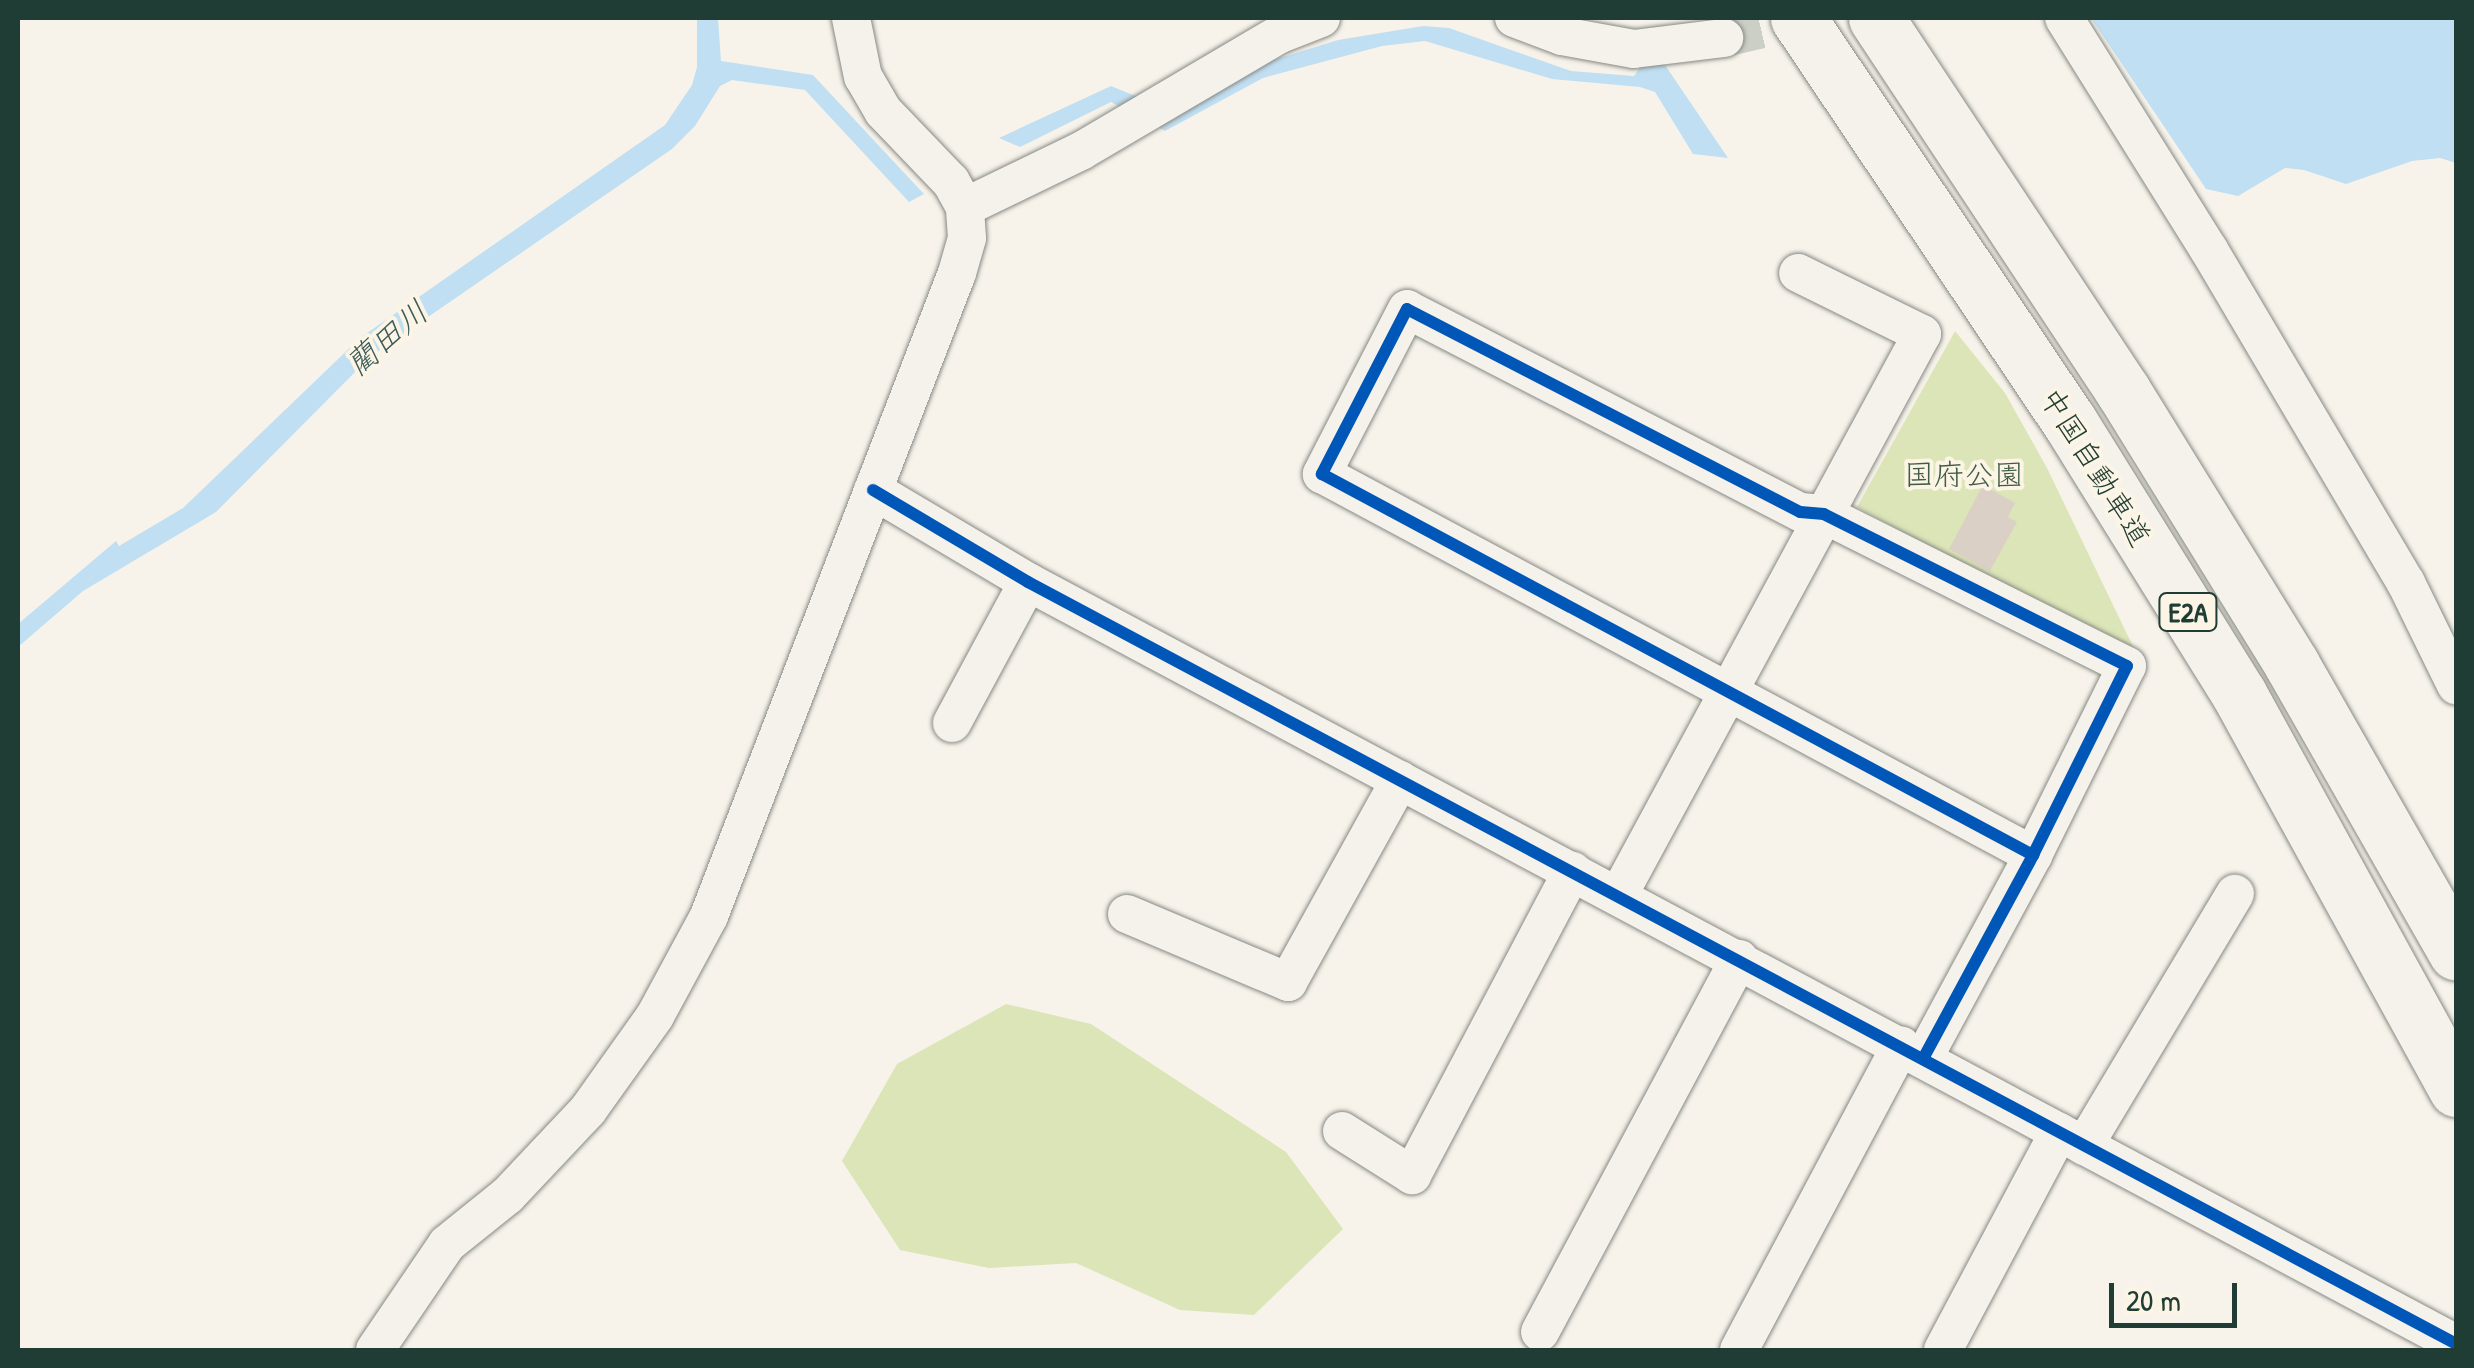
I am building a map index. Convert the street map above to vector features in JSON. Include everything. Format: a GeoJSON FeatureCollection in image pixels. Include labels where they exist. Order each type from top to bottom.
{"type":"FeatureCollection","features":[{"type":"Feature","properties":{"kind":"highway","name":"中国自動車道"},"geometry":{"type":"LineString","coordinates":[[1798,18],[2069,421],[2239,694],[2456,1089]]}},
{"type":"Feature","properties":{"kind":"highway","name":"中国自動車道"},"geometry":{"type":"LineString","coordinates":[[1876,18],[2123,391],[2292,665],[2456,953]]}},
{"type":"Feature","properties":{"kind":"street"},"geometry":{"type":"LineString","coordinates":[[375,1350],[447,1244],[508,1194],[588,1110],[655,1016],[709,916],[958,273],[967,238],[966,207],[950,182],[883,111],[862,77],[851,18]]}},
{"type":"Feature","properties":{"kind":"street"},"geometry":{"type":"LineString","coordinates":[[966,207],[1081,151],[1280,34],[1321,18]]}},
{"type":"Feature","properties":{"kind":"street"},"geometry":{"type":"LineString","coordinates":[[1514,18],[1562,36],[1634,49],[1724,38]]}},
{"type":"Feature","properties":{"kind":"street"},"geometry":{"type":"LineString","coordinates":[[2064,18],[2209,250],[2396,566],[2456,685]]}},
{"type":"Feature","properties":{"kind":"street"},"geometry":{"type":"LineString","coordinates":[[1618,896],[1922,334],[1798,273]]}},
{"type":"Feature","properties":{"kind":"street"},"geometry":{"type":"LineString","coordinates":[[1739,1350],[1912,1051],[2033,854],[2127,666],[1824,514],[1800,512],[1407,309],[1322,474],[2033,854]]}},
{"type":"Feature","properties":{"kind":"street"},"geometry":{"type":"LineString","coordinates":[[873,490],[1028,582],[2456,1344]]}},
{"type":"Feature","properties":{"kind":"street"},"geometry":{"type":"LineString","coordinates":[[952,723],[1028,582]]}},
{"type":"Feature","properties":{"kind":"street"},"geometry":{"type":"LineString","coordinates":[[1127,914],[1288,982],[1400,780]]}},
{"type":"Feature","properties":{"kind":"street"},"geometry":{"type":"LineString","coordinates":[[1342,1132],[1412,1175],[1572,871]]}},
{"type":"Feature","properties":{"kind":"street"},"geometry":{"type":"LineString","coordinates":[[1943,1350],[2072,1139],[2234,894]]}},
{"type":"Feature","properties":{"kind":"street"},"geometry":{"type":"LineString","coordinates":[[1540,1332],[1739,959]]}},
{"type":"Feature","properties":{"kind":"green space","name":"国府公園"},"geometry":{"type":"Polygon","coordinates":[[[1955,331],[2005,393],[2047,468],[2140,661],[1857,507],[1955,331]]]}},
{"type":"Feature","properties":{"kind":"green space"},"geometry":{"type":"Polygon","coordinates":[[[1006,1004],[1091,1024],[1286,1152],[1343,1229],[1254,1315],[1180,1310],[1076,1263],[989,1268],[900,1250],[842,1161],[897,1064],[1006,1004]]]}},
{"type":"Feature","properties":{"kind":"water","name":"藺田川"},"geometry":{"type":"Polygon","coordinates":[[[697,18],[718,18],[721,61],[813,75],[924,194],[909,202],[805,90],[732,80],[720,86],[695,126],[672,149],[370,357],[216,512],[83,591],[18,647],[18,624],[116,541],[119,546],[183,508],[360,338],[665,125],[692,85],[697,67],[697,18]]]}},
{"type":"Feature","properties":{"kind":"water"},"geometry":{"type":"Polygon","coordinates":[[[2091,18],[2456,18],[2456,163],[2440,158],[2412,161],[2346,184],[2285,168],[2238,196],[2206,189],[2091,18]]]}},
{"type":"Feature","properties":{"kind":"water"},"geometry":{"type":"Polygon","coordinates":[[[1423,26],[1449,28],[1571,71],[1634,76],[1641,66],[1663,62],[1728,158],[1693,154],[1655,92],[1640,87],[1552,79],[1425,41],[1382,46],[1263,78],[1165,131],[1111,102],[1020,147],[999,138],[1111,86],[1172,111],[1251,67],[1338,40],[1423,26]]]}},
{"type":"Feature","properties":{"kind":"building"},"geometry":{"type":"Polygon","coordinates":[[[1983,485],[2015,503],[2008,517],[2017,522],[1990,571],[1949,549],[1983,485]]]}},
{"type":"Feature","properties":{"kind":"tunnel"},"geometry":{"type":"LineString","coordinates":[[1724,38],[1810,18]]}},
{"type":"Feature","properties":{"kind":"cycle path"},"geometry":{"type":"LineString","coordinates":[[1924,1057],[2033,855],[2127,666],[1824,514],[1800,512],[1407,309],[1322,474],[2033,855]]}},
{"type":"Feature","properties":{"kind":"cycle path"},"geometry":{"type":"LineString","coordinates":[[873,490],[1028,582],[2456,1344]]}}]}
